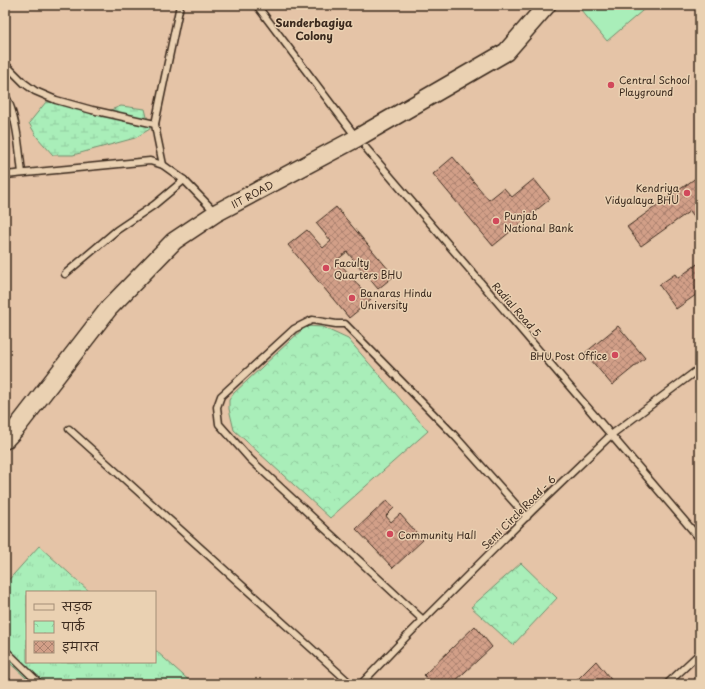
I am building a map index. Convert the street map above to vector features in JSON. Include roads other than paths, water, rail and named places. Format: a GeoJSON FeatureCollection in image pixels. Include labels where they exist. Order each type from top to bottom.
{"type":"FeatureCollection","features":[{"type":"Feature","properties":{"kind":"street","name":"IIT ROAD"},"geometry":{"type":"LineString","coordinates":[[5,440],[17,427],[109,308],[174,240],[216,213],[361,143],[506,52],[547,5]]}},
{"type":"Feature","properties":{"kind":"lane"},"geometry":{"type":"LineString","coordinates":[[164,165],[155,124],[180,5]]}},
{"type":"Feature","properties":{"kind":"lane","name":"Radial Road 5"},"geometry":{"type":"LineString","coordinates":[[258,8],[361,143],[700,539]]}},
{"type":"Feature","properties":{"kind":"lane"},"geometry":{"type":"LineString","coordinates":[[5,64],[24,83],[35,91],[56,100],[92,110],[155,124]]}},
{"type":"Feature","properties":{"kind":"lane"},"geometry":{"type":"LineString","coordinates":[[5,95],[15,123],[22,173]]}},
{"type":"Feature","properties":{"kind":"lane"},"geometry":{"type":"LineString","coordinates":[[5,175],[150,161],[164,165],[184,180],[216,213]]}},
{"type":"Feature","properties":{"kind":"lane"},"geometry":{"type":"LineString","coordinates":[[65,274],[117,230],[154,205],[184,180]]}},
{"type":"Feature","properties":{"kind":"lane"},"geometry":{"type":"LineString","coordinates":[[423,620],[250,459],[219,424],[217,407],[221,396],[294,329],[312,320],[345,324],[454,435],[527,517]]}},
{"type":"Feature","properties":{"kind":"lane","name":"Semi Circle Road - 6"},"geometry":{"type":"LineString","coordinates":[[361,684],[423,620],[612,435],[700,368]]}},
{"type":"Feature","properties":{"kind":"lane"},"geometry":{"type":"LineString","coordinates":[[69,429],[351,684]]}},
{"type":"Feature","properties":{"kind":"lane"},"geometry":{"type":"LineString","coordinates":[[5,650],[40,684]]}},
{"type":"Feature","properties":{"kind":"lane"},"geometry":{"type":"LineString","coordinates":[[667,684],[700,653]]}},
{"type":"Feature","properties":{"kind":"place","name":"Central School Playground"},"geometry":{"type":"Point","coordinates":[611,85]}},
{"type":"Feature","properties":{"kind":"place","name":"Kendriya Vidyalaya BHU"},"geometry":{"type":"Point","coordinates":[687,193]}},
{"type":"Feature","properties":{"kind":"place","name":"Punjab National Bank"},"geometry":{"type":"Point","coordinates":[496,221]}},
{"type":"Feature","properties":{"kind":"place","name":"Faculty Quarters BHU"},"geometry":{"type":"Point","coordinates":[326,268]}},
{"type":"Feature","properties":{"kind":"place","name":"Banaras Hindu University"},"geometry":{"type":"Point","coordinates":[352,298]}},
{"type":"Feature","properties":{"kind":"place","name":"BHU Post Office"},"geometry":{"type":"Point","coordinates":[615,355]}},
{"type":"Feature","properties":{"kind":"place","name":"Community Hall"},"geometry":{"type":"Point","coordinates":[390,534]}},
{"type":"Feature","properties":{"kind":"district","name":"Sunderbagiya Colony"},"geometry":{"type":"Point","coordinates":[314,28]}}]}
